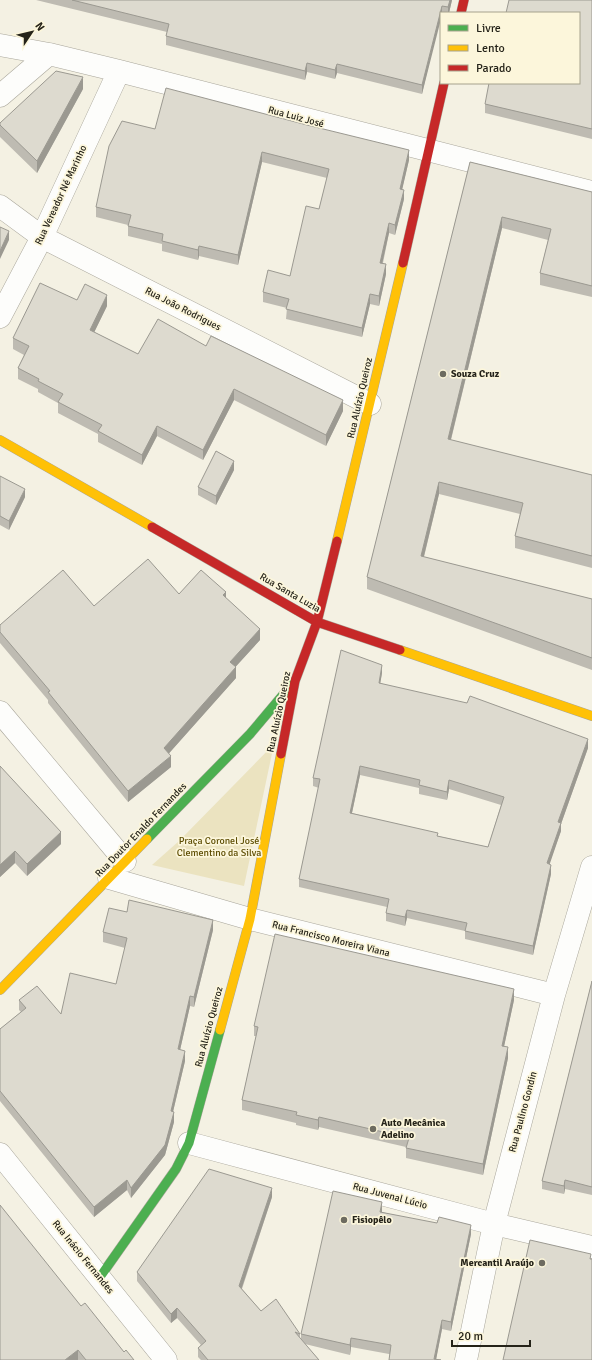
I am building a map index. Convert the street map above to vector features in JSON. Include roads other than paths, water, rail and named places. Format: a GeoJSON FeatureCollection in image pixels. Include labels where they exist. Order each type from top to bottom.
{"type":"FeatureCollection","features":[{"type":"Feature","properties":{"kind":"street"},"geometry":{"type":"LineString","coordinates":[[461,12],[464,0]]}},
{"type":"Feature","properties":{"kind":"street","name":"Rua Luiz José"},"geometry":{"type":"LineString","coordinates":[[0,45],[49,54],[592,192]]}},
{"type":"Feature","properties":{"kind":"street"},"geometry":{"type":"LineString","coordinates":[[0,96],[49,54]]}},
{"type":"Feature","properties":{"kind":"street","name":"Rua Vereador Né Marinho"},"geometry":{"type":"LineString","coordinates":[[0,317],[42,237],[119,72]]}},
{"type":"Feature","properties":{"kind":"street","name":"Rua Aluízio Queiroz"},"geometry":{"type":"LineString","coordinates":[[100,1277],[176,1169],[189,1143],[250,919],[295,681],[317,622],[370,404],[427,151],[444,84]]}},
{"type":"Feature","properties":{"kind":"street","name":"Rua João Rodrigues"},"geometry":{"type":"LineString","coordinates":[[0,206],[42,237],[370,404]]}},
{"type":"Feature","properties":{"kind":"street","name":"Rua Santa Luzia"},"geometry":{"type":"LineString","coordinates":[[0,440],[317,622],[592,716]]}},
{"type":"Feature","properties":{"kind":"street","name":"Rua Doutor Enaldo Fernandes"},"geometry":{"type":"LineString","coordinates":[[0,990],[125,860],[250,734],[295,681]]}},
{"type":"Feature","properties":{"kind":"street"},"geometry":{"type":"LineString","coordinates":[[0,712],[125,860]]}},
{"type":"Feature","properties":{"kind":"street","name":"Rua Paulino Gondin"},"geometry":{"type":"LineString","coordinates":[[466,1360],[494,1224],[554,995],[592,867]]}},
{"type":"Feature","properties":{"kind":"street","name":"Rua Francisco Moreira Viana"},"geometry":{"type":"LineString","coordinates":[[109,878],[250,919],[554,995]]}},
{"type":"Feature","properties":{"kind":"street","name":"Rua Juvenal Lúcio"},"geometry":{"type":"LineString","coordinates":[[189,1143],[494,1224],[592,1247]]}},
{"type":"Feature","properties":{"kind":"street","name":"Rua Inácio Fernandes"},"geometry":{"type":"LineString","coordinates":[[0,1154],[166,1360]]}},
{"type":"Feature","properties":{"kind":"place","name":"Souza Cruz"},"geometry":{"type":"Point","coordinates":[443,374]}},
{"type":"Feature","properties":{"kind":"place","name":"Auto Mecânica Adelino"},"geometry":{"type":"Point","coordinates":[373,1129]}},
{"type":"Feature","properties":{"kind":"place","name":"Fisiopêlo"},"geometry":{"type":"Point","coordinates":[344,1220]}},
{"type":"Feature","properties":{"kind":"place","name":"Mercantil Araújo"},"geometry":{"type":"Point","coordinates":[542,1263]}},
{"type":"Feature","properties":{"kind":"park label","name":"Praça Coronel José Clementino da Silva"},"geometry":{"type":"Point","coordinates":[219,846]}}]}
